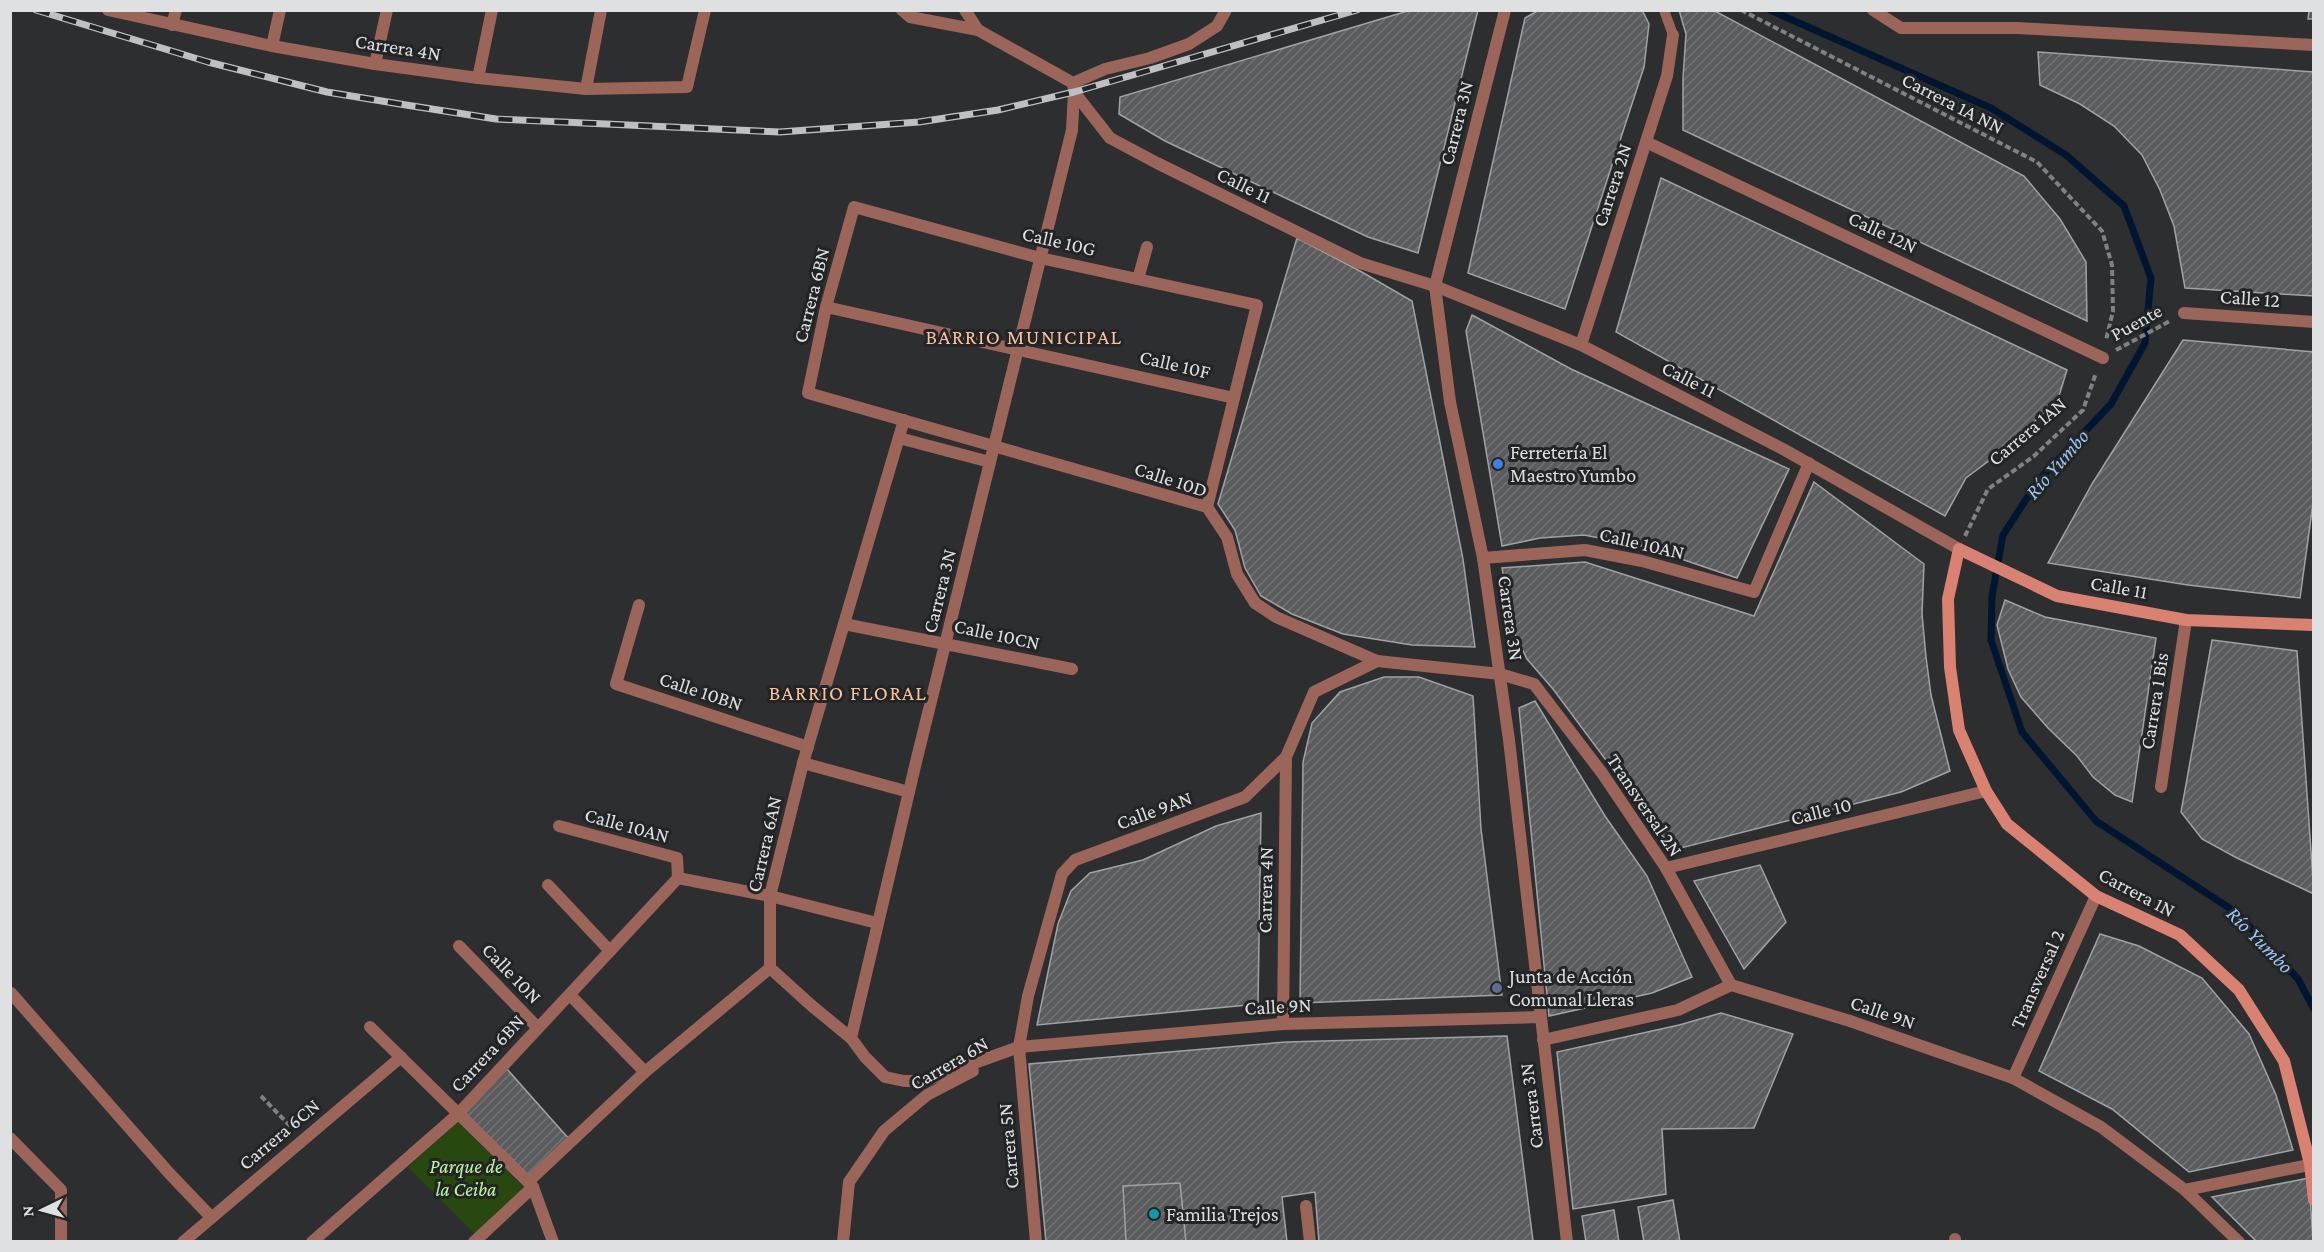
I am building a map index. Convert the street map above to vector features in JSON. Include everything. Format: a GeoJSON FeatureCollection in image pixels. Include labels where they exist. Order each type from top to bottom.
{"type":"FeatureCollection","features":[{"type":"Feature","properties":{"kind":"street","name":"Carrera 4N"},"geometry":{"type":"LineString","coordinates":[[108,10],[272,46],[375,64],[586,89],[687,87],[705,10]]}},
{"type":"Feature","properties":{"kind":"street"},"geometry":{"type":"LineString","coordinates":[[172,25],[176,10]]}},
{"type":"Feature","properties":{"kind":"street"},"geometry":{"type":"LineString","coordinates":[[272,46],[280,10]]}},
{"type":"Feature","properties":{"kind":"street"},"geometry":{"type":"LineString","coordinates":[[375,64],[387,10]]}},
{"type":"Feature","properties":{"kind":"street"},"geometry":{"type":"LineString","coordinates":[[478,78],[492,10]]}},
{"type":"Feature","properties":{"kind":"street"},"geometry":{"type":"LineString","coordinates":[[586,89],[601,10]]}},
{"type":"Feature","properties":{"kind":"street"},"geometry":{"type":"LineString","coordinates":[[965,10],[978,30]]}},
{"type":"Feature","properties":{"kind":"street"},"geometry":{"type":"LineString","coordinates":[[906,14],[978,30],[1074,88],[1105,69],[1150,58],[1189,44],[1216,26],[1226,10]]}},
{"type":"Feature","properties":{"kind":"street","name":"Carrera 3N"},"geometry":{"type":"LineString","coordinates":[[1505,10],[1435,286],[1450,402],[1483,558],[1500,674],[1567,1242]]}},
{"type":"Feature","properties":{"kind":"street"},"geometry":{"type":"LineString","coordinates":[[1873,10],[1901,28],[2018,28],[2313,45]]}},
{"type":"Feature","properties":{"kind":"street","name":"Carrera 2N"},"geometry":{"type":"LineString","coordinates":[[1581,345],[1667,76],[1673,35]]}},
{"type":"Feature","properties":{"kind":"street","name":"Carrera 3N"},"geometry":{"type":"LineString","coordinates":[[851,1038],[909,792],[1072,130],[1074,88]]}},
{"type":"Feature","properties":{"kind":"street","name":"Calle 11"},"geometry":{"type":"LineString","coordinates":[[1074,88],[1110,138],[1157,163],[1360,263],[1435,286],[1581,345],[1809,463],[1962,550],[2057,596],[2186,620],[2313,625]]}},
{"type":"Feature","properties":{"kind":"street","name":"Calle 12N"},"geometry":{"type":"LineString","coordinates":[[1646,142],[2102,358]]}},
{"type":"Feature","properties":{"kind":"street","name":"Calle 10G"},"geometry":{"type":"LineString","coordinates":[[854,207],[1040,258],[1257,305],[1234,398]]}},
{"type":"Feature","properties":{"kind":"street","name":"Carrera 6BN"},"geometry":{"type":"LineString","coordinates":[[808,393],[826,307],[854,207]]}},
{"type":"Feature","properties":{"kind":"street"},"geometry":{"type":"LineString","coordinates":[[1138,279],[1147,247]]}},
{"type":"Feature","properties":{"kind":"street","name":"Calle 10F"},"geometry":{"type":"LineString","coordinates":[[826,307],[1234,398]]}},
{"type":"Feature","properties":{"kind":"street","name":"Calle 12"},"geometry":{"type":"LineString","coordinates":[[2184,313],[2313,322]]}},
{"type":"Feature","properties":{"kind":"street","name":"Calle 10D"},"geometry":{"type":"LineString","coordinates":[[808,393],[1207,507],[1227,537],[1237,574],[1255,603],[1276,617],[1377,661],[1500,674]]}},
{"type":"Feature","properties":{"kind":"street"},"geometry":{"type":"LineString","coordinates":[[1207,507],[1234,398]]}},
{"type":"Feature","properties":{"kind":"street","name":"Carrera 6AN"},"geometry":{"type":"LineString","coordinates":[[770,968],[770,896],[803,763],[904,420]]}},
{"type":"Feature","properties":{"kind":"street"},"geometry":{"type":"LineString","coordinates":[[899,438],[990,462]]}},
{"type":"Feature","properties":{"kind":"street","name":"Calle 10AN"},"geometry":{"type":"LineString","coordinates":[[1483,558],[1585,550],[1642,561],[1754,592],[1809,463]]}},
{"type":"Feature","properties":{"kind":"street","name":"Carrera 1N"},"geometry":{"type":"LineString","coordinates":[[1962,550],[1948,599],[1950,667],[1959,730],[1986,791],[2007,824],[2096,896],[2180,935],[2239,990],[2284,1061],[2312,1164],[2313,1200]]}},
{"type":"Feature","properties":{"kind":"street","name":"Calle 10BN"},"geometry":{"type":"LineString","coordinates":[[639,605],[616,684],[808,747]]}},
{"type":"Feature","properties":{"kind":"street","name":"Carrera 1 Bis"},"geometry":{"type":"LineString","coordinates":[[2161,787],[2186,620]]}},
{"type":"Feature","properties":{"kind":"street","name":"Calle 10CN"},"geometry":{"type":"LineString","coordinates":[[844,624],[1072,669]]}},
{"type":"Feature","properties":{"kind":"street","name":"Calle 9AN"},"geometry":{"type":"LineString","coordinates":[[1019,1047],[1028,996],[1062,874],[1075,860],[1245,797],[1286,757],[1314,692],[1377,661]]}},
{"type":"Feature","properties":{"kind":"street","name":"Transversal 2N"},"geometry":{"type":"LineString","coordinates":[[1500,674],[1534,684],[1602,773],[1666,868],[1731,985]]}},
{"type":"Feature","properties":{"kind":"street","name":"Carrera 4N"},"geometry":{"type":"LineString","coordinates":[[1283,1024],[1286,757]]}},
{"type":"Feature","properties":{"kind":"street"},"geometry":{"type":"LineString","coordinates":[[803,763],[909,792]]}},
{"type":"Feature","properties":{"kind":"street","name":"Calle 10"},"geometry":{"type":"LineString","coordinates":[[1666,868],[1986,791]]}},
{"type":"Feature","properties":{"kind":"street","name":"Calle 10AN"},"geometry":{"type":"LineString","coordinates":[[560,826],[677,858],[678,878]]}},
{"type":"Feature","properties":{"kind":"street"},"geometry":{"type":"LineString","coordinates":[[678,878],[770,896],[878,923]]}},
{"type":"Feature","properties":{"kind":"street","name":"Carrera 6BN"},"geometry":{"type":"LineString","coordinates":[[312,1242],[458,1114],[678,878]]}},
{"type":"Feature","properties":{"kind":"street"},"geometry":{"type":"LineString","coordinates":[[548,885],[610,951]]}},
{"type":"Feature","properties":{"kind":"street","name":"Transversal 2"},"geometry":{"type":"LineString","coordinates":[[2013,1078],[2096,896]]}},
{"type":"Feature","properties":{"kind":"street","name":"Calle 10N"},"geometry":{"type":"LineString","coordinates":[[459,946],[538,1028]]}},
{"type":"Feature","properties":{"kind":"street"},"geometry":{"type":"LineString","coordinates":[[474,1242],[645,1072],[770,968],[851,1038],[865,1057],[885,1077],[904,1081],[924,1081],[1019,1047]]}},
{"type":"Feature","properties":{"kind":"street"},"geometry":{"type":"LineString","coordinates":[[1543,1040],[1678,1010],[1731,985]]}},
{"type":"Feature","properties":{"kind":"street","name":"Calle 9N"},"geometry":{"type":"LineString","coordinates":[[1731,985],[1850,1021],[2013,1078],[2101,1127],[2185,1190],[2239,1242]]}},
{"type":"Feature","properties":{"kind":"street"},"geometry":{"type":"LineString","coordinates":[[11,993],[168,1173],[211,1217]]}},
{"type":"Feature","properties":{"kind":"street","name":"Calle 10N"},"geometry":{"type":"LineString","coordinates":[[570,995],[645,1072]]}},
{"type":"Feature","properties":{"kind":"street","name":"Calle 9N"},"geometry":{"type":"LineString","coordinates":[[1019,1047],[1283,1024],[1540,1017]]}},
{"type":"Feature","properties":{"kind":"street"},"geometry":{"type":"LineString","coordinates":[[370,1027],[530,1185],[553,1242]]}},
{"type":"Feature","properties":{"kind":"street","name":"Carrera 6N"},"geometry":{"type":"LineString","coordinates":[[843,1242],[849,1182],[884,1131],[927,1095],[1019,1047]]}},
{"type":"Feature","properties":{"kind":"street","name":"Carrera 5N"},"geometry":{"type":"LineString","coordinates":[[1019,1047],[1036,1242]]}},
{"type":"Feature","properties":{"kind":"street","name":"Carrera 6CN"},"geometry":{"type":"LineString","coordinates":[[183,1242],[401,1057]]}},
{"type":"Feature","properties":{"kind":"street"},"geometry":{"type":"LineString","coordinates":[[10,1138],[61,1190],[61,1242]]}},
{"type":"Feature","properties":{"kind":"street"},"geometry":{"type":"LineString","coordinates":[[2185,1190],[2312,1164]]}},
{"type":"Feature","properties":{"kind":"street"},"geometry":{"type":"LineString","coordinates":[[1306,1206],[1310,1242]]}},
{"type":"Feature","properties":{"kind":"lane"},"geometry":{"type":"LineString","coordinates":[[1664,10],[1673,35]]}},
{"type":"Feature","properties":{"kind":"path","name":"Carrera 1A NN"},"geometry":{"type":"LineString","coordinates":[[1740,10],[2037,162],[2102,231],[2112,266]]}},
{"type":"Feature","properties":{"kind":"path","name":"Carrera 1AN"},"geometry":{"type":"LineString","coordinates":[[1962,550],[1989,489],[2034,456],[2083,410],[2102,358],[2113,311],[2112,266]]}},
{"type":"Feature","properties":{"kind":"path","name":"Puente"},"geometry":{"type":"LineString","coordinates":[[2102,358],[2184,313]]}},
{"type":"Feature","properties":{"kind":"path"},"geometry":{"type":"LineString","coordinates":[[261,1096],[303,1139]]}},
{"type":"Feature","properties":{"kind":"green space","name":"Parque de la Ceiba"},"geometry":{"type":"Polygon","coordinates":[[[458,1122],[523,1187],[476,1235],[408,1167],[458,1122]]]}},
{"type":"Feature","properties":{"kind":"building"},"geometry":{"type":"Polygon","coordinates":[[[1411,10],[1478,10],[1418,253],[1368,237],[1165,141],[1119,114],[1120,97],[1411,10]]]}},
{"type":"Feature","properties":{"kind":"building"},"geometry":{"type":"Polygon","coordinates":[[[1539,10],[1642,10],[1649,24],[1644,67],[1565,309],[1468,273],[1525,18],[1539,10]]]}},
{"type":"Feature","properties":{"kind":"building"},"geometry":{"type":"Polygon","coordinates":[[[1679,10],[1713,10],[2024,176],[2060,219],[2086,262],[2087,321],[1683,130],[1686,34],[1679,10]]]}},
{"type":"Feature","properties":{"kind":"building"},"geometry":{"type":"Polygon","coordinates":[[[2309,10],[2314,10],[2314,19],[2308,19],[2309,10]]]}},
{"type":"Feature","properties":{"kind":"building"},"geometry":{"type":"Polygon","coordinates":[[[2038,52],[2314,72],[2314,296],[2185,288],[2174,226],[2160,190],[2142,155],[2114,126],[2080,104],[2040,85],[2038,52]]]}},
{"type":"Feature","properties":{"kind":"building"},"geometry":{"type":"Polygon","coordinates":[[[1661,178],[2067,370],[2058,399],[2010,445],[1966,478],[1945,516],[1616,332],[1661,178]]]}},
{"type":"Feature","properties":{"kind":"building"},"geometry":{"type":"Polygon","coordinates":[[[1297,238],[1412,301],[1463,559],[1475,647],[1412,645],[1343,634],[1292,614],[1261,596],[1245,568],[1235,530],[1218,504],[1297,238]]]}},
{"type":"Feature","properties":{"kind":"building"},"geometry":{"type":"Polygon","coordinates":[[[1472,315],[1571,369],[1789,469],[1737,578],[1646,547],[1584,535],[1540,538],[1502,546],[1466,331],[1472,315]]]}},
{"type":"Feature","properties":{"kind":"building"},"geometry":{"type":"Polygon","coordinates":[[[2183,340],[2314,352],[2314,496],[2300,598],[2188,585],[2048,563],[2092,484],[2183,340]]]}},
{"type":"Feature","properties":{"kind":"building"},"geometry":{"type":"Polygon","coordinates":[[[1814,482],[1924,564],[1922,614],[1926,657],[1931,695],[1950,771],[1901,792],[1673,850],[1553,689],[1527,659],[1514,632],[1502,568],[1585,562],[1754,616],[1814,482]]]}},
{"type":"Feature","properties":{"kind":"building"},"geometry":{"type":"Polygon","coordinates":[[[2005,600],[2045,617],[2156,638],[2132,802],[2115,795],[2093,777],[2077,756],[2021,697],[2008,669],[1997,625],[2005,600]]]}},
{"type":"Feature","properties":{"kind":"building"},"geometry":{"type":"Polygon","coordinates":[[[2212,640],[2297,651],[2314,894],[2202,839],[2181,812],[2212,640]]]}},
{"type":"Feature","properties":{"kind":"building"},"geometry":{"type":"Polygon","coordinates":[[[1384,677],[1419,677],[1473,696],[1481,829],[1502,995],[1300,1003],[1303,762],[1312,723],[1340,692],[1384,677]]]}},
{"type":"Feature","properties":{"kind":"building"},"geometry":{"type":"Polygon","coordinates":[[[1535,701],[1605,816],[1647,876],[1692,977],[1652,993],[1549,1016],[1519,708],[1535,701]]]}},
{"type":"Feature","properties":{"kind":"building"},"geometry":{"type":"Polygon","coordinates":[[[1261,813],[1258,1004],[1037,1025],[1058,924],[1071,891],[1090,873],[1143,860],[1216,826],[1261,813]]]}},
{"type":"Feature","properties":{"kind":"building"},"geometry":{"type":"Polygon","coordinates":[[[1760,865],[1786,922],[1744,969],[1694,881],[1760,865]]]}},
{"type":"Feature","properties":{"kind":"building"},"geometry":{"type":"Polygon","coordinates":[[[2100,934],[2139,946],[2202,978],[2249,1034],[2276,1095],[2293,1150],[2189,1172],[2112,1109],[2039,1071],[2100,934]]]}},
{"type":"Feature","properties":{"kind":"building"},"geometry":{"type":"Polygon","coordinates":[[[1721,1013],[1793,1034],[1754,1128],[1662,1129],[1666,1194],[1573,1209],[1557,1052],[1679,1025],[1721,1013]]]}},
{"type":"Feature","properties":{"kind":"building"},"geometry":{"type":"Polygon","coordinates":[[[1507,1036],[1533,1241],[1319,1242],[1315,1192],[1282,1197],[1287,1242],[1046,1242],[1029,1064],[1286,1042],[1507,1036]]]}},
{"type":"Feature","properties":{"kind":"building"},"geometry":{"type":"Polygon","coordinates":[[[506,1068],[569,1139],[528,1175],[465,1113],[506,1068]]]}},
{"type":"Feature","properties":{"kind":"building"},"geometry":{"type":"Polygon","coordinates":[[[2309,1178],[2313,1242],[2257,1242],[2212,1197],[2309,1178]]]}},
{"type":"Feature","properties":{"kind":"building","name":"Familia Trejos"},"geometry":{"type":"Polygon","coordinates":[[[1180,1183],[1186,1242],[1126,1242],[1123,1186],[1180,1183]]]}},
{"type":"Feature","properties":{"kind":"building"},"geometry":{"type":"Polygon","coordinates":[[[1673,1200],[1680,1242],[1644,1242],[1638,1207],[1673,1200]]]}},
{"type":"Feature","properties":{"kind":"building"},"geometry":{"type":"Polygon","coordinates":[[[1614,1210],[1619,1242],[1586,1242],[1582,1216],[1614,1210]]]}},
{"type":"Feature","properties":{"kind":"waterway","name":"Río Yumbo"},"geometry":{"type":"LineString","coordinates":[[1770,10],[1991,108],[2066,155],[2124,206],[2151,278],[2145,343],[2111,404],[2038,481],[2003,535],[1992,596],[1991,640],[2022,732],[2096,821],[2237,913],[2298,979],[2314,1009]]}},
{"type":"Feature","properties":{"kind":"railway"},"geometry":{"type":"LineString","coordinates":[[36,10],[208,62],[327,92],[406,105],[496,119],[780,132],[919,122],[998,110],[1074,92],[1357,10]]}},
{"type":"Feature","properties":{"kind":"place","name":"Ferretería El Maestro Yumbo"},"geometry":{"type":"Point","coordinates":[1498,464]}},
{"type":"Feature","properties":{"kind":"place","name":"Junta de Acción Comunal Lleras"},"geometry":{"type":"Point","coordinates":[1497,988]}},
{"type":"Feature","properties":{"kind":"place","name":"Familia Trejos"},"geometry":{"type":"Point","coordinates":[1154,1214]}},
{"type":"Feature","properties":{"kind":"district","name":"BARRIO MUNICIPAL"},"geometry":{"type":"Point","coordinates":[1024,337]}},
{"type":"Feature","properties":{"kind":"district","name":"BARRIO FLORAL"},"geometry":{"type":"Point","coordinates":[848,693]}}]}
